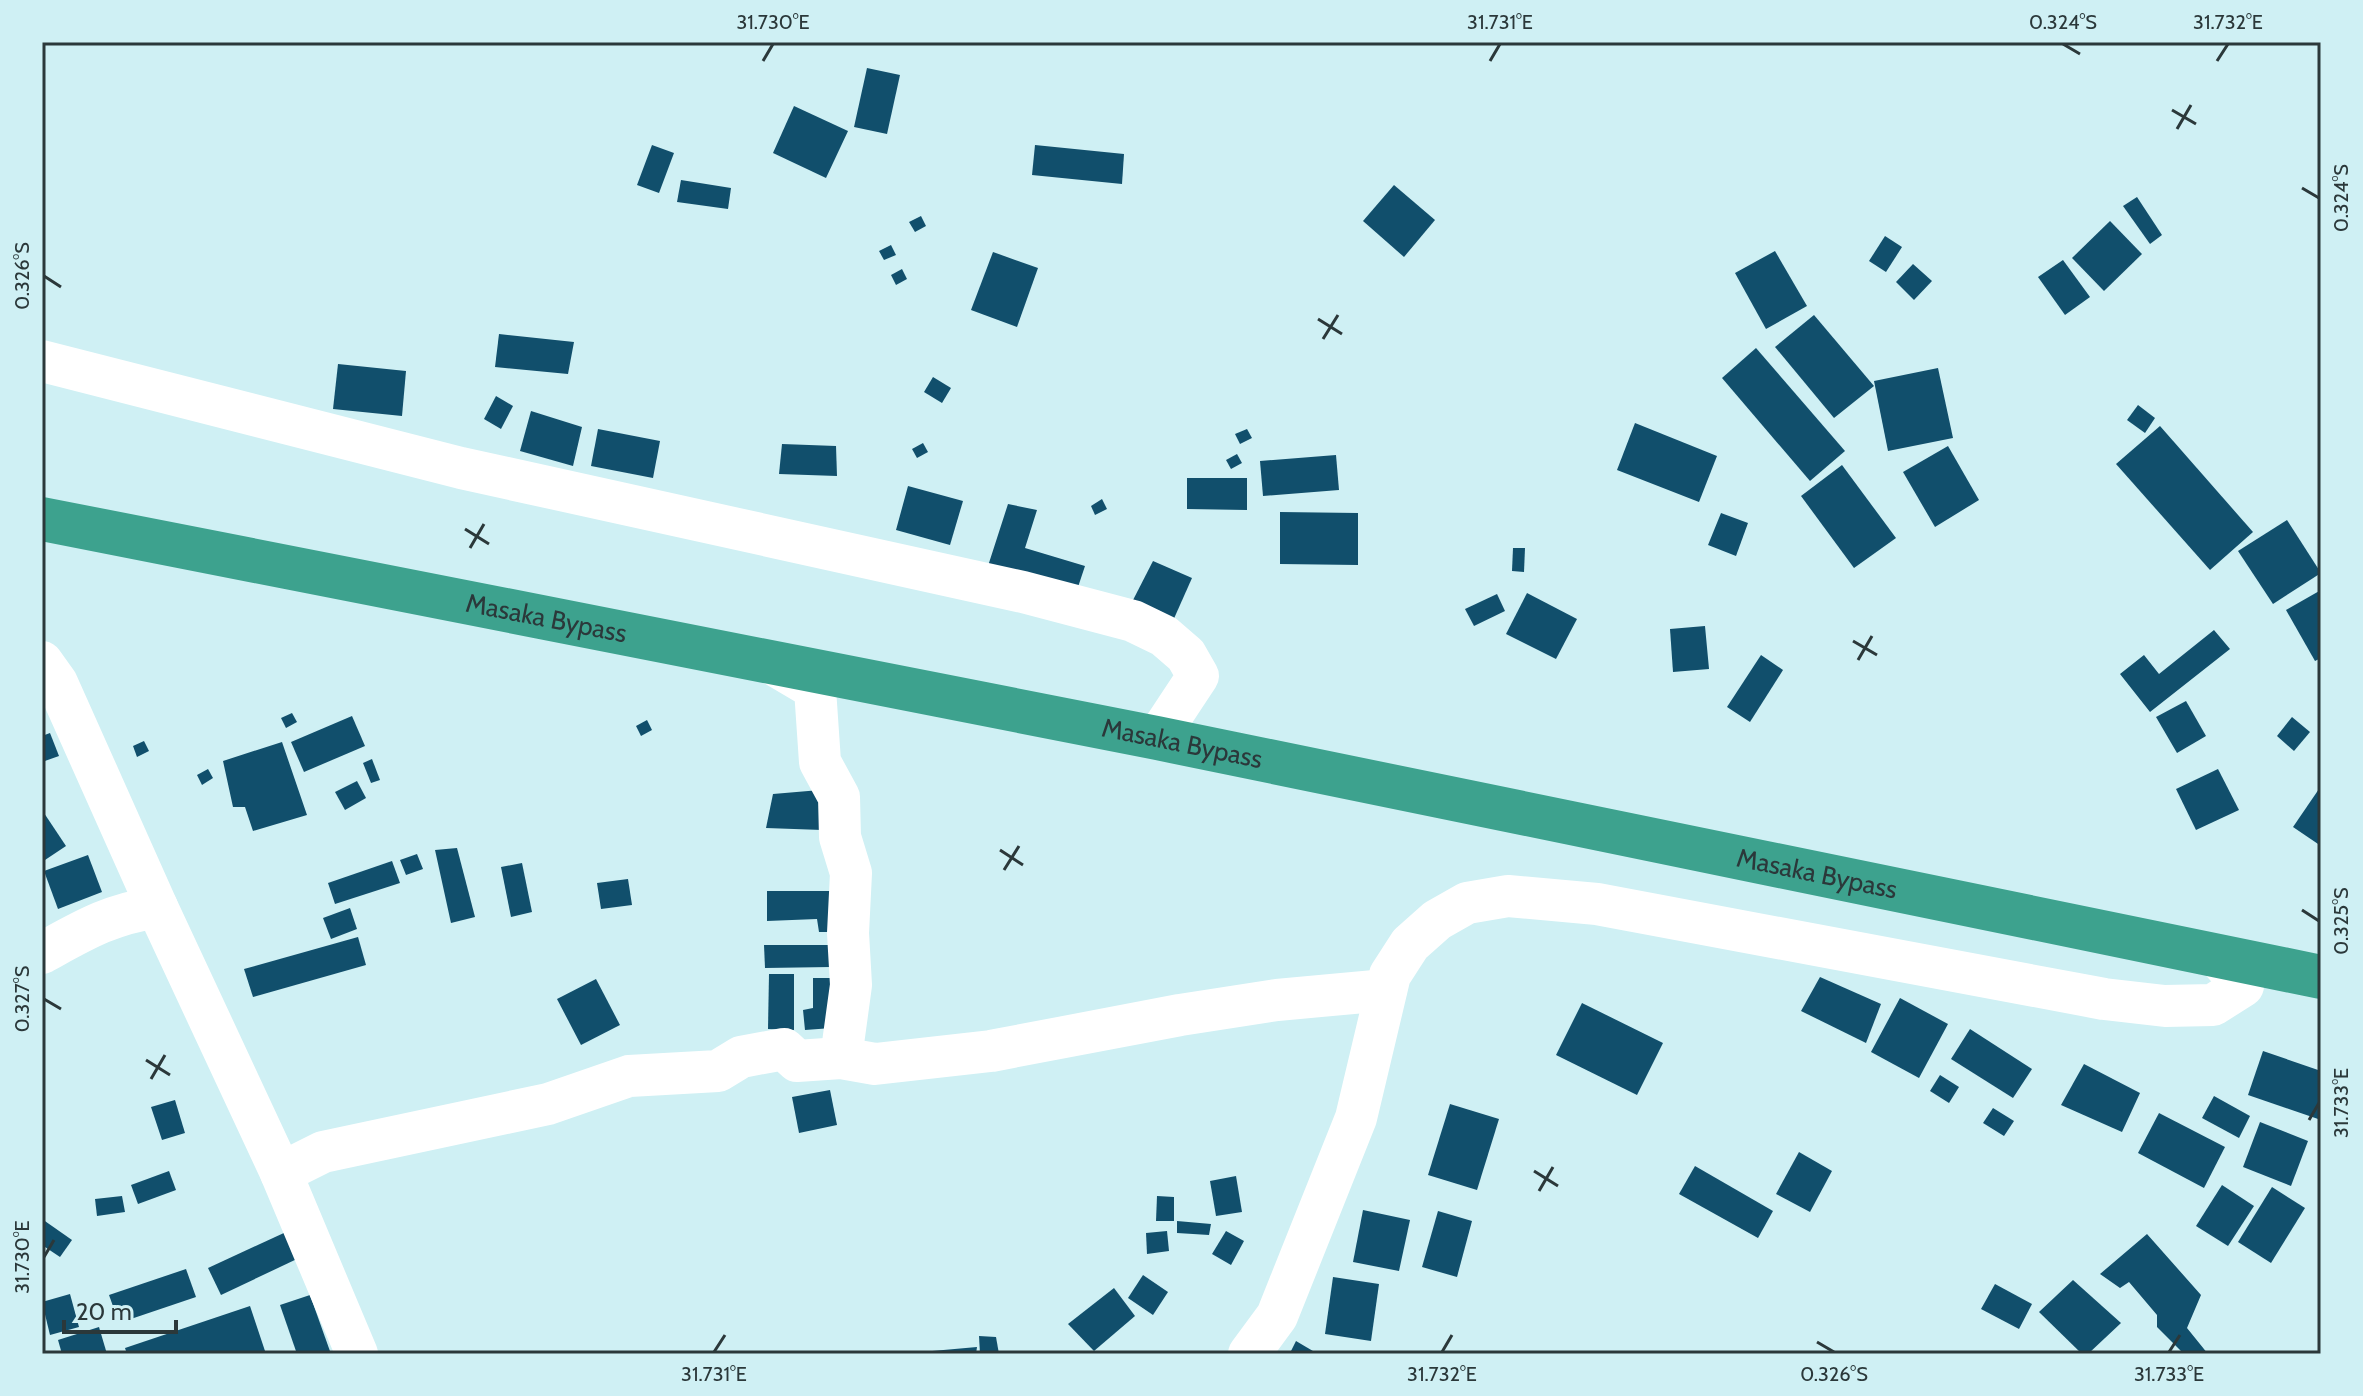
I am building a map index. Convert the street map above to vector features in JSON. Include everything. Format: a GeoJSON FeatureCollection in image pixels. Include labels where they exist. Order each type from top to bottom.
{"type":"FeatureCollection","features":[{"type":"Feature","properties":{"kind":"highway","name":"Masaka Bypass"},"geometry":{"type":"LineString","coordinates":[[42,519],[1157,738],[2321,977]]}},
{"type":"Feature","properties":{"kind":"street"},"geometry":{"type":"LineString","coordinates":[[42,361],[461,468],[1023,592],[1133,621],[1164,636],[1186,655],[1198,676],[1157,738]]}},
{"type":"Feature","properties":{"kind":"street"},"geometry":{"type":"LineString","coordinates":[[42,662],[57,683],[281,1173],[357,1354]]}},
{"type":"Feature","properties":{"kind":"street"},"geometry":{"type":"LineString","coordinates":[[770,662],[815,689],[820,762],[839,797],[840,837],[851,873],[848,933],[851,985],[841,1058]]}},
{"type":"Feature","properties":{"kind":"street"},"geometry":{"type":"LineString","coordinates":[[1249,1354],[1277,1316],[1356,1118],[1390,975],[1410,944],[1437,920],[1467,903],[1508,896],[1597,904],[2104,999],[2165,1006],[2213,1005],[2243,986],[2216,955]]}},
{"type":"Feature","properties":{"kind":"street"},"geometry":{"type":"LineString","coordinates":[[42,953],[84,928],[130,911],[157,907]]}},
{"type":"Feature","properties":{"kind":"street"},"geometry":{"type":"LineString","coordinates":[[281,1173],[323,1152],[548,1104],[629,1076],[718,1071],[741,1057],[784,1049],[797,1061],[841,1058],[875,1064],[991,1051],[1222,1009],[1386,990]]}},
{"type":"Feature","properties":{"kind":"building"},"geometry":{"type":"Polygon","coordinates":[[[867,68],[900,75],[887,134],[854,127],[867,68]]]}},
{"type":"Feature","properties":{"kind":"building"},"geometry":{"type":"Polygon","coordinates":[[[794,106],[848,131],[826,178],[773,153],[794,106]]]}},
{"type":"Feature","properties":{"kind":"building"},"geometry":{"type":"Polygon","coordinates":[[[652,145],[674,153],[659,193],[637,185],[652,145]]]}},
{"type":"Feature","properties":{"kind":"building"},"geometry":{"type":"Polygon","coordinates":[[[1035,145],[1124,154],[1122,184],[1032,175],[1035,145]]]}},
{"type":"Feature","properties":{"kind":"building"},"geometry":{"type":"Polygon","coordinates":[[[681,180],[731,188],[728,209],[677,202],[681,180]]]}},
{"type":"Feature","properties":{"kind":"building"},"geometry":{"type":"Polygon","coordinates":[[[1394,185],[1435,220],[1404,257],[1363,221],[1394,185]]]}},
{"type":"Feature","properties":{"kind":"building"},"geometry":{"type":"Polygon","coordinates":[[[2137,197],[2162,235],[2150,244],[2123,206],[2137,197]]]}},
{"type":"Feature","properties":{"kind":"building"},"geometry":{"type":"Polygon","coordinates":[[[921,216],[926,226],[915,232],[909,222],[921,216]]]}},
{"type":"Feature","properties":{"kind":"building"},"geometry":{"type":"Polygon","coordinates":[[[2110,221],[2142,254],[2104,291],[2072,258],[2110,221]]]}},
{"type":"Feature","properties":{"kind":"building"},"geometry":{"type":"Polygon","coordinates":[[[1885,236],[1902,247],[1886,272],[1869,261],[1885,236]]]}},
{"type":"Feature","properties":{"kind":"building"},"geometry":{"type":"Polygon","coordinates":[[[891,245],[896,255],[884,260],[879,251],[891,245]]]}},
{"type":"Feature","properties":{"kind":"building"},"geometry":{"type":"Polygon","coordinates":[[[1775,251],[1807,306],[1766,329],[1735,273],[1775,251]]]}},
{"type":"Feature","properties":{"kind":"building"},"geometry":{"type":"Polygon","coordinates":[[[993,252],[1038,268],[1017,327],[971,310],[993,252]]]}},
{"type":"Feature","properties":{"kind":"building"},"geometry":{"type":"Polygon","coordinates":[[[2063,260],[2090,297],[2065,315],[2038,277],[2063,260]]]}},
{"type":"Feature","properties":{"kind":"building"},"geometry":{"type":"Polygon","coordinates":[[[1913,264],[1932,281],[1914,300],[1896,282],[1913,264]]]}},
{"type":"Feature","properties":{"kind":"building"},"geometry":{"type":"Polygon","coordinates":[[[902,269],[907,279],[896,285],[891,275],[902,269]]]}},
{"type":"Feature","properties":{"kind":"building"},"geometry":{"type":"Polygon","coordinates":[[[1814,315],[1874,386],[1834,418],[1775,347],[1814,315]]]}},
{"type":"Feature","properties":{"kind":"building"},"geometry":{"type":"Polygon","coordinates":[[[499,334],[574,342],[568,374],[495,367],[499,334]]]}},
{"type":"Feature","properties":{"kind":"building"},"geometry":{"type":"Polygon","coordinates":[[[1756,348],[1845,451],[1810,481],[1722,378],[1756,348]]]}},
{"type":"Feature","properties":{"kind":"building"},"geometry":{"type":"Polygon","coordinates":[[[338,364],[406,371],[402,416],[333,409],[338,364]]]}},
{"type":"Feature","properties":{"kind":"building"},"geometry":{"type":"Polygon","coordinates":[[[1938,368],[1953,438],[1888,451],[1874,381],[1938,368]]]}},
{"type":"Feature","properties":{"kind":"building"},"geometry":{"type":"Polygon","coordinates":[[[933,377],[951,388],[942,403],[924,392],[933,377]]]}},
{"type":"Feature","properties":{"kind":"building"},"geometry":{"type":"Polygon","coordinates":[[[496,396],[513,406],[501,429],[484,419],[496,396]]]}},
{"type":"Feature","properties":{"kind":"building"},"geometry":{"type":"Polygon","coordinates":[[[2138,405],[2155,418],[2145,433],[2127,420],[2138,405]]]}},
{"type":"Feature","properties":{"kind":"building"},"geometry":{"type":"Polygon","coordinates":[[[531,411],[582,427],[573,466],[520,451],[531,411]]]}},
{"type":"Feature","properties":{"kind":"building"},"geometry":{"type":"Polygon","coordinates":[[[1635,423],[1717,456],[1699,502],[1617,470],[1635,423]]]}},
{"type":"Feature","properties":{"kind":"building"},"geometry":{"type":"Polygon","coordinates":[[[2160,426],[2253,532],[2210,570],[2116,464],[2160,426]]]}},
{"type":"Feature","properties":{"kind":"building"},"geometry":{"type":"Polygon","coordinates":[[[598,429],[660,441],[653,478],[591,466],[598,429]]]}},
{"type":"Feature","properties":{"kind":"building"},"geometry":{"type":"Polygon","coordinates":[[[1247,429],[1252,438],[1240,444],[1235,434],[1247,429]]]}},
{"type":"Feature","properties":{"kind":"building"},"geometry":{"type":"Polygon","coordinates":[[[923,443],[928,452],[917,458],[912,449],[923,443]]]}},
{"type":"Feature","properties":{"kind":"building"},"geometry":{"type":"Polygon","coordinates":[[[782,444],[836,446],[837,476],[779,474],[782,444]]]}},
{"type":"Feature","properties":{"kind":"building"},"geometry":{"type":"Polygon","coordinates":[[[1948,446],[1979,500],[1935,527],[1903,472],[1948,446]]]}},
{"type":"Feature","properties":{"kind":"building"},"geometry":{"type":"Polygon","coordinates":[[[1237,454],[1242,463],[1231,469],[1226,460],[1237,454]]]}},
{"type":"Feature","properties":{"kind":"building"},"geometry":{"type":"Polygon","coordinates":[[[1336,455],[1339,490],[1263,496],[1260,461],[1336,455]]]}},
{"type":"Feature","properties":{"kind":"building"},"geometry":{"type":"Polygon","coordinates":[[[1842,465],[1896,538],[1854,568],[1801,496],[1842,465]]]}},
{"type":"Feature","properties":{"kind":"building"},"geometry":{"type":"Polygon","coordinates":[[[1187,478],[1247,478],[1247,510],[1187,509],[1187,478]]]}},
{"type":"Feature","properties":{"kind":"building"},"geometry":{"type":"Polygon","coordinates":[[[908,486],[963,501],[950,545],[896,530],[908,486]]]}},
{"type":"Feature","properties":{"kind":"building"},"geometry":{"type":"Polygon","coordinates":[[[1102,499],[1107,509],[1095,515],[1091,506],[1102,499]]]}},
{"type":"Feature","properties":{"kind":"building"},"geometry":{"type":"Polygon","coordinates":[[[1008,504],[1037,510],[1025,548],[1085,566],[1075,596],[988,566],[1008,504]]]}},
{"type":"Feature","properties":{"kind":"building"},"geometry":{"type":"Polygon","coordinates":[[[1280,512],[1358,513],[1358,565],[1280,564],[1280,512]]]}},
{"type":"Feature","properties":{"kind":"building"},"geometry":{"type":"Polygon","coordinates":[[[1721,513],[1748,523],[1736,556],[1708,545],[1721,513]]]}},
{"type":"Feature","properties":{"kind":"building"},"geometry":{"type":"Polygon","coordinates":[[[2287,520],[2321,573],[2273,604],[2238,551],[2287,520]]]}},
{"type":"Feature","properties":{"kind":"building"},"geometry":{"type":"Polygon","coordinates":[[[1513,548],[1525,548],[1524,572],[1512,571],[1513,548]]]}},
{"type":"Feature","properties":{"kind":"building"},"geometry":{"type":"Polygon","coordinates":[[[1153,561],[1192,578],[1172,623],[1131,604],[1153,561]]]}},
{"type":"Feature","properties":{"kind":"building"},"geometry":{"type":"Polygon","coordinates":[[[2321,590],[2321,658],[2315,661],[2286,610],[2321,590]]]}},
{"type":"Feature","properties":{"kind":"building"},"geometry":{"type":"Polygon","coordinates":[[[1527,593],[1577,619],[1556,659],[1506,634],[1527,593]]]}},
{"type":"Feature","properties":{"kind":"building"},"geometry":{"type":"Polygon","coordinates":[[[1497,594],[1505,611],[1474,626],[1465,609],[1497,594]]]}},
{"type":"Feature","properties":{"kind":"building"},"geometry":{"type":"Polygon","coordinates":[[[1705,626],[1709,669],[1673,672],[1670,629],[1705,626]]]}},
{"type":"Feature","properties":{"kind":"building"},"geometry":{"type":"Polygon","coordinates":[[[2214,630],[2230,649],[2150,712],[2120,674],[2144,655],[2159,674],[2214,630]]]}},
{"type":"Feature","properties":{"kind":"building"},"geometry":{"type":"Polygon","coordinates":[[[1761,655],[1783,670],[1750,722],[1727,707],[1761,655]]]}},
{"type":"Feature","properties":{"kind":"building"},"geometry":{"type":"Polygon","coordinates":[[[2186,701],[2206,736],[2177,753],[2156,717],[2186,701]]]}},
{"type":"Feature","properties":{"kind":"building"},"geometry":{"type":"Polygon","coordinates":[[[292,713],[297,722],[286,728],[281,718],[292,713]]]}},
{"type":"Feature","properties":{"kind":"building"},"geometry":{"type":"Polygon","coordinates":[[[352,716],[365,746],[304,772],[291,742],[352,716]]]}},
{"type":"Feature","properties":{"kind":"building"},"geometry":{"type":"Polygon","coordinates":[[[2292,717],[2310,732],[2294,751],[2277,736],[2292,717]]]}},
{"type":"Feature","properties":{"kind":"building"},"geometry":{"type":"Polygon","coordinates":[[[647,720],[652,730],[641,736],[636,726],[647,720]]]}},
{"type":"Feature","properties":{"kind":"building"},"geometry":{"type":"Polygon","coordinates":[[[50,733],[59,756],[42,762],[42,736],[50,733]]]}},
{"type":"Feature","properties":{"kind":"building"},"geometry":{"type":"Polygon","coordinates":[[[144,741],[149,751],[137,757],[133,746],[144,741]]]}},
{"type":"Feature","properties":{"kind":"building"},"geometry":{"type":"Polygon","coordinates":[[[282,742],[307,815],[253,831],[245,807],[233,807],[223,761],[282,742]]]}},
{"type":"Feature","properties":{"kind":"building"},"geometry":{"type":"Polygon","coordinates":[[[372,759],[380,780],[371,783],[363,763],[372,759]]]}},
{"type":"Feature","properties":{"kind":"building"},"geometry":{"type":"Polygon","coordinates":[[[208,769],[213,778],[202,785],[197,775],[208,769]]]}},
{"type":"Feature","properties":{"kind":"building"},"geometry":{"type":"Polygon","coordinates":[[[2218,769],[2239,810],[2196,830],[2176,789],[2218,769]]]}},
{"type":"Feature","properties":{"kind":"building"},"geometry":{"type":"Polygon","coordinates":[[[357,781],[366,798],[345,810],[335,792],[357,781]]]}},
{"type":"Feature","properties":{"kind":"building"},"geometry":{"type":"Polygon","coordinates":[[[2321,786],[2321,846],[2293,827],[2321,786]]]}},
{"type":"Feature","properties":{"kind":"building"},"geometry":{"type":"Polygon","coordinates":[[[820,790],[822,830],[766,828],[773,794],[820,790]]]}},
{"type":"Feature","properties":{"kind":"building"},"geometry":{"type":"Polygon","coordinates":[[[42,810],[66,846],[42,862],[42,810]]]}},
{"type":"Feature","properties":{"kind":"building"},"geometry":{"type":"Polygon","coordinates":[[[457,848],[475,917],[451,923],[435,850],[457,848]]]}},
{"type":"Feature","properties":{"kind":"building"},"geometry":{"type":"Polygon","coordinates":[[[417,854],[423,869],[406,875],[400,860],[417,854]]]}},
{"type":"Feature","properties":{"kind":"building"},"geometry":{"type":"Polygon","coordinates":[[[88,855],[102,892],[58,909],[44,871],[88,855]]]}},
{"type":"Feature","properties":{"kind":"building"},"geometry":{"type":"Polygon","coordinates":[[[392,861],[400,883],[335,904],[328,883],[392,861]]]}},
{"type":"Feature","properties":{"kind":"building"},"geometry":{"type":"Polygon","coordinates":[[[522,863],[532,912],[511,917],[501,867],[522,863]]]}},
{"type":"Feature","properties":{"kind":"building"},"geometry":{"type":"Polygon","coordinates":[[[628,879],[632,905],[601,909],[597,883],[628,879]]]}},
{"type":"Feature","properties":{"kind":"building"},"geometry":{"type":"Polygon","coordinates":[[[767,891],[840,891],[836,932],[819,932],[817,919],[767,921],[767,891]]]}},
{"type":"Feature","properties":{"kind":"building"},"geometry":{"type":"Polygon","coordinates":[[[350,908],[357,929],[331,939],[323,918],[350,908]]]}},
{"type":"Feature","properties":{"kind":"building"},"geometry":{"type":"Polygon","coordinates":[[[358,937],[366,965],[253,997],[244,969],[358,937]]]}},
{"type":"Feature","properties":{"kind":"building"},"geometry":{"type":"Polygon","coordinates":[[[764,945],[829,945],[831,967],[765,968],[764,945]]]}},
{"type":"Feature","properties":{"kind":"building"},"geometry":{"type":"Polygon","coordinates":[[[769,974],[794,974],[794,1030],[768,1029],[769,974]]]}},
{"type":"Feature","properties":{"kind":"building"},"geometry":{"type":"Polygon","coordinates":[[[1820,977],[1881,1004],[1866,1043],[1801,1011],[1820,977]]]}},
{"type":"Feature","properties":{"kind":"building"},"geometry":{"type":"Polygon","coordinates":[[[813,978],[834,978],[832,1028],[805,1030],[803,1010],[813,1008],[813,978]]]}},
{"type":"Feature","properties":{"kind":"building"},"geometry":{"type":"Polygon","coordinates":[[[596,979],[620,1025],[581,1045],[557,999],[596,979]]]}},
{"type":"Feature","properties":{"kind":"building"},"geometry":{"type":"Polygon","coordinates":[[[1900,998],[1948,1024],[1919,1078],[1871,1052],[1900,998]]]}},
{"type":"Feature","properties":{"kind":"building"},"geometry":{"type":"Polygon","coordinates":[[[1582,1003],[1663,1043],[1637,1095],[1556,1055],[1582,1003]]]}},
{"type":"Feature","properties":{"kind":"building"},"geometry":{"type":"Polygon","coordinates":[[[1970,1029],[2032,1069],[2013,1098],[1951,1059],[1970,1029]]]}},
{"type":"Feature","properties":{"kind":"building"},"geometry":{"type":"Polygon","coordinates":[[[2263,1051],[2321,1071],[2321,1120],[2248,1095],[2263,1051]]]}},
{"type":"Feature","properties":{"kind":"building"},"geometry":{"type":"Polygon","coordinates":[[[2084,1064],[2140,1093],[2122,1132],[2061,1105],[2084,1064]]]}},
{"type":"Feature","properties":{"kind":"building"},"geometry":{"type":"Polygon","coordinates":[[[1940,1075],[1959,1087],[1949,1103],[1930,1091],[1940,1075]]]}},
{"type":"Feature","properties":{"kind":"building"},"geometry":{"type":"Polygon","coordinates":[[[830,1090],[837,1125],[799,1133],[792,1097],[830,1090]]]}},
{"type":"Feature","properties":{"kind":"building"},"geometry":{"type":"Polygon","coordinates":[[[2214,1096],[2250,1116],[2239,1138],[2202,1118],[2214,1096]]]}},
{"type":"Feature","properties":{"kind":"building"},"geometry":{"type":"Polygon","coordinates":[[[175,1100],[185,1133],[162,1140],[151,1107],[175,1100]]]}},
{"type":"Feature","properties":{"kind":"building"},"geometry":{"type":"Polygon","coordinates":[[[1450,1104],[1499,1119],[1477,1190],[1428,1175],[1450,1104]]]}},
{"type":"Feature","properties":{"kind":"building"},"geometry":{"type":"Polygon","coordinates":[[[1993,1108],[2014,1121],[2004,1136],[1983,1123],[1993,1108]]]}},
{"type":"Feature","properties":{"kind":"building"},"geometry":{"type":"Polygon","coordinates":[[[2159,1113],[2225,1147],[2204,1188],[2138,1153],[2159,1113]]]}},
{"type":"Feature","properties":{"kind":"building"},"geometry":{"type":"Polygon","coordinates":[[[2260,1122],[2308,1141],[2291,1186],[2243,1167],[2260,1122]]]}},
{"type":"Feature","properties":{"kind":"building"},"geometry":{"type":"Polygon","coordinates":[[[1799,1152],[1832,1171],[1810,1212],[1776,1194],[1799,1152]]]}},
{"type":"Feature","properties":{"kind":"building"},"geometry":{"type":"Polygon","coordinates":[[[1695,1166],[1773,1211],[1758,1238],[1679,1194],[1695,1166]]]}},
{"type":"Feature","properties":{"kind":"building"},"geometry":{"type":"Polygon","coordinates":[[[169,1171],[176,1190],[138,1204],[131,1185],[169,1171]]]}},
{"type":"Feature","properties":{"kind":"building"},"geometry":{"type":"Polygon","coordinates":[[[1236,1176],[1242,1212],[1216,1216],[1210,1181],[1236,1176]]]}},
{"type":"Feature","properties":{"kind":"building"},"geometry":{"type":"Polygon","coordinates":[[[2222,1185],[2254,1206],[2228,1246],[2196,1226],[2222,1185]]]}},
{"type":"Feature","properties":{"kind":"building"},"geometry":{"type":"Polygon","coordinates":[[[2272,1187],[2305,1208],[2271,1263],[2238,1242],[2272,1187]]]}},
{"type":"Feature","properties":{"kind":"building"},"geometry":{"type":"Polygon","coordinates":[[[122,1196],[125,1212],[97,1216],[95,1199],[122,1196]]]}},
{"type":"Feature","properties":{"kind":"building"},"geometry":{"type":"Polygon","coordinates":[[[1157,1196],[1174,1197],[1174,1221],[1156,1221],[1157,1196]]]}},
{"type":"Feature","properties":{"kind":"building"},"geometry":{"type":"Polygon","coordinates":[[[1363,1210],[1410,1220],[1399,1271],[1353,1262],[1363,1210]]]}},
{"type":"Feature","properties":{"kind":"building"},"geometry":{"type":"Polygon","coordinates":[[[1438,1211],[1472,1221],[1457,1277],[1422,1267],[1438,1211]]]}},
{"type":"Feature","properties":{"kind":"building"},"geometry":{"type":"Polygon","coordinates":[[[42,1219],[72,1240],[60,1257],[42,1245],[42,1219]]]}},
{"type":"Feature","properties":{"kind":"building"},"geometry":{"type":"Polygon","coordinates":[[[1177,1221],[1211,1224],[1209,1235],[1177,1233],[1177,1221]]]}},
{"type":"Feature","properties":{"kind":"building"},"geometry":{"type":"Polygon","coordinates":[[[1167,1231],[1169,1251],[1147,1254],[1146,1233],[1167,1231]]]}},
{"type":"Feature","properties":{"kind":"building"},"geometry":{"type":"Polygon","coordinates":[[[1226,1231],[1244,1241],[1231,1265],[1212,1254],[1226,1231]]]}},
{"type":"Feature","properties":{"kind":"building"},"geometry":{"type":"Polygon","coordinates":[[[286,1232],[299,1258],[221,1295],[208,1268],[286,1232]]]}},
{"type":"Feature","properties":{"kind":"building"},"geometry":{"type":"Polygon","coordinates":[[[2147,1234],[2201,1295],[2187,1328],[2208,1354],[2184,1354],[2157,1327],[2157,1315],[2129,1282],[2120,1288],[2100,1274],[2147,1234]]]}},
{"type":"Feature","properties":{"kind":"building"},"geometry":{"type":"Polygon","coordinates":[[[186,1269],[196,1297],[119,1323],[109,1295],[186,1269]]]}},
{"type":"Feature","properties":{"kind":"building"},"geometry":{"type":"Polygon","coordinates":[[[1143,1275],[1168,1292],[1153,1315],[1128,1298],[1143,1275]]]}},
{"type":"Feature","properties":{"kind":"building"},"geometry":{"type":"Polygon","coordinates":[[[1333,1277],[1379,1284],[1371,1341],[1325,1334],[1333,1277]]]}},
{"type":"Feature","properties":{"kind":"building"},"geometry":{"type":"Polygon","coordinates":[[[2073,1280],[2121,1323],[2088,1354],[2082,1354],[2039,1312],[2073,1280]]]}},
{"type":"Feature","properties":{"kind":"building"},"geometry":{"type":"Polygon","coordinates":[[[1995,1284],[2032,1304],[2019,1329],[1981,1309],[1995,1284]]]}},
{"type":"Feature","properties":{"kind":"building"},"geometry":{"type":"Polygon","coordinates":[[[1114,1288],[1135,1316],[1094,1351],[1068,1324],[1114,1288]]]}},
{"type":"Feature","properties":{"kind":"building"},"geometry":{"type":"Polygon","coordinates":[[[70,1294],[79,1327],[50,1335],[42,1302],[70,1294]]]}},
{"type":"Feature","properties":{"kind":"building"},"geometry":{"type":"Polygon","coordinates":[[[310,1295],[331,1354],[297,1354],[280,1305],[310,1295]]]}},
{"type":"Feature","properties":{"kind":"building"},"geometry":{"type":"Polygon","coordinates":[[[250,1306],[265,1351],[255,1354],[127,1354],[125,1348],[250,1306]]]}},
{"type":"Feature","properties":{"kind":"building"},"geometry":{"type":"Polygon","coordinates":[[[99,1327],[107,1354],[62,1354],[58,1340],[99,1327]]]}},
{"type":"Feature","properties":{"kind":"building"},"geometry":{"type":"Polygon","coordinates":[[[979,1336],[996,1337],[999,1354],[980,1354],[979,1336]]]}},
{"type":"Feature","properties":{"kind":"building"},"geometry":{"type":"Polygon","coordinates":[[[1296,1341],[1318,1354],[1290,1353],[1296,1341]]]}},
{"type":"Feature","properties":{"kind":"building"},"geometry":{"type":"Polygon","coordinates":[[[977,1347],[976,1354],[921,1354],[921,1352],[977,1347]]]}}]}
